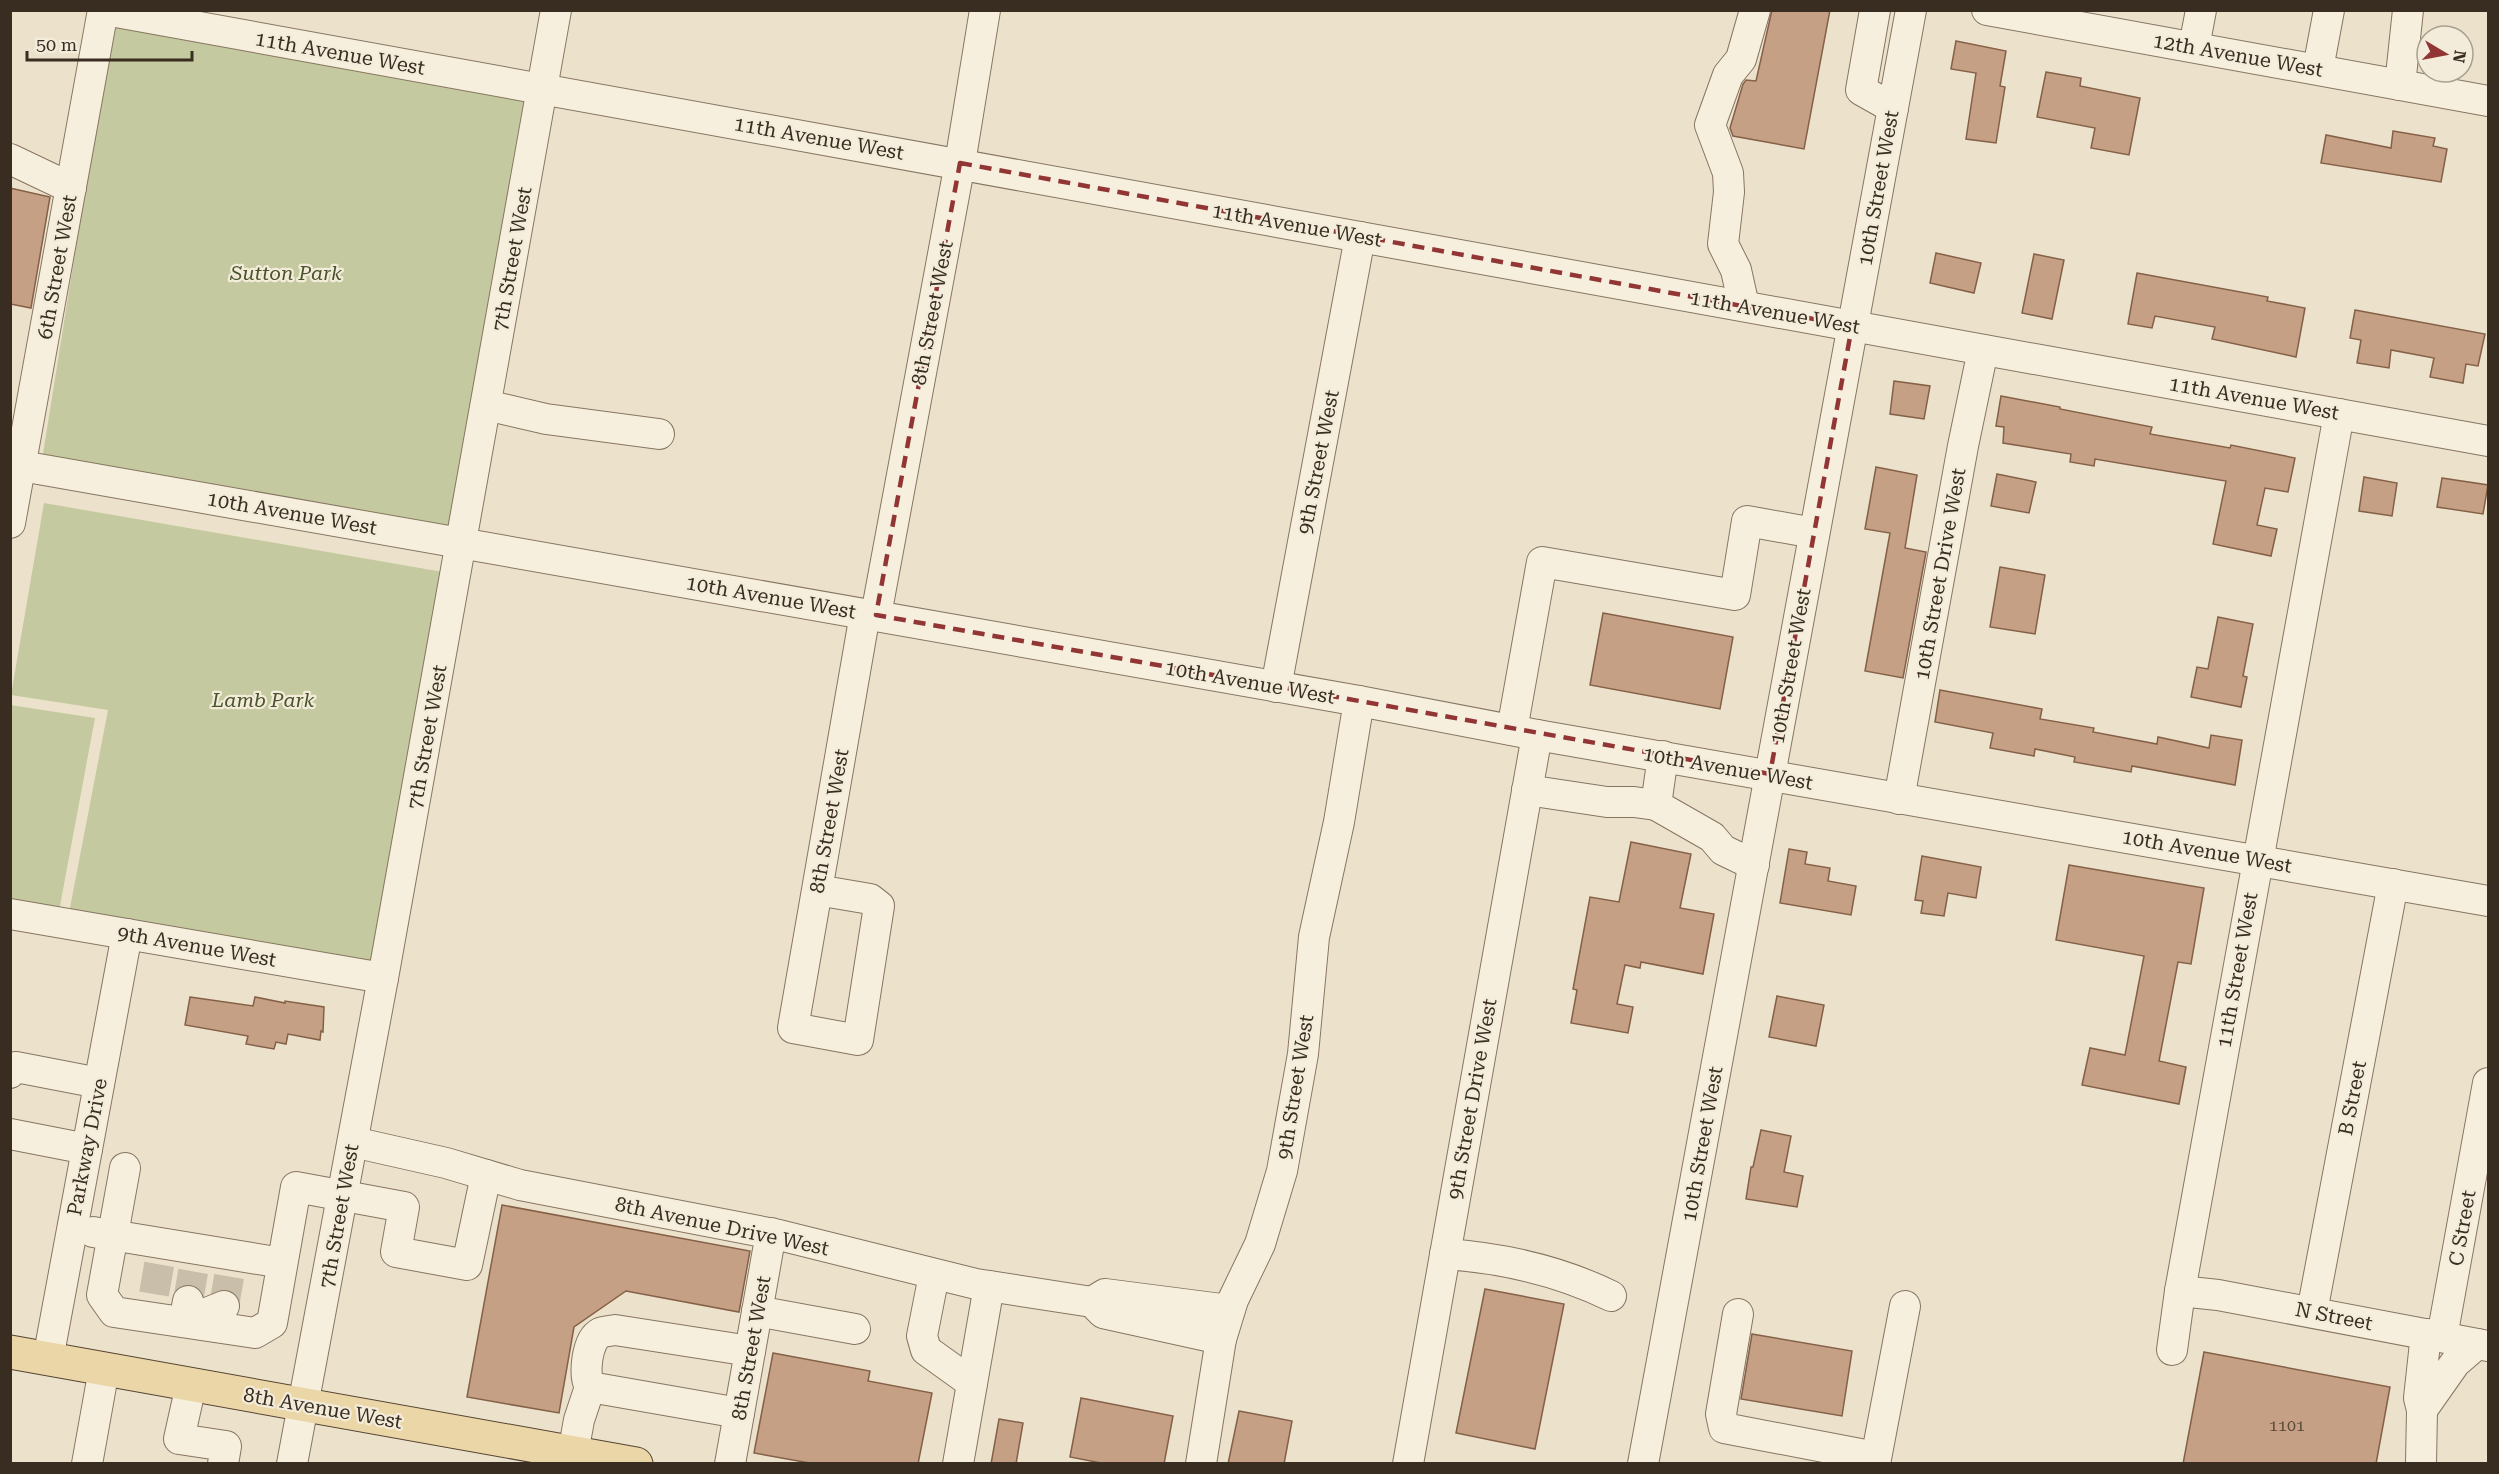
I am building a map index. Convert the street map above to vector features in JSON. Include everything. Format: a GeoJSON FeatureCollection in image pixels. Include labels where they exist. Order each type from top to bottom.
{"type":"FeatureCollection","features":[{"type":"Feature","properties":{"kind":"main road","name":"8th Avenue West"},"geometry":{"type":"LineString","coordinates":[[10,1352],[305,1405],[555,1455],[636,1464]]}},
{"type":"Feature","properties":{"kind":"street","name":"11th Avenue West"},"geometry":{"type":"LineString","coordinates":[[104,10],[2488,441]]}},
{"type":"Feature","properties":{"kind":"street","name":"6th Street West"},"geometry":{"type":"LineString","coordinates":[[10,523],[16,464],[104,10]]}},
{"type":"Feature","properties":{"kind":"street","name":"7th Street West"},"geometry":{"type":"LineString","coordinates":[[292,1464],[305,1405],[383,978],[556,10]]}},
{"type":"Feature","properties":{"kind":"street","name":"8th Street West"},"geometry":{"type":"LineString","coordinates":[[817,890],[870,899],[879,906],[858,1040],[793,1028],[817,890],[870,615],[960,164],[985,10]]}},
{"type":"Feature","properties":{"kind":"street"},"geometry":{"type":"LineString","coordinates":[[1744,306],[1736,270],[1723,244],[1730,192],[1728,173],[1710,125],[1728,75],[1741,59],[1755,10]]}},
{"type":"Feature","properties":{"kind":"street"},"geometry":{"type":"LineString","coordinates":[[1875,10],[1861,90],[1893,108]]}},
{"type":"Feature","properties":{"kind":"street","name":"10th Street West"},"geometry":{"type":"LineString","coordinates":[[1643,1464],[1911,10]]}},
{"type":"Feature","properties":{"kind":"street"},"geometry":{"type":"LineString","coordinates":[[2194,46],[2201,10]]}},
{"type":"Feature","properties":{"kind":"street"},"geometry":{"type":"LineString","coordinates":[[2318,69],[2329,10]]}},
{"type":"Feature","properties":{"kind":"street"},"geometry":{"type":"LineString","coordinates":[[2400,85],[2408,10]]}},
{"type":"Feature","properties":{"kind":"street","name":"12th Avenue West"},"geometry":{"type":"LineString","coordinates":[[1993,11],[2102,20],[2194,46],[2400,85],[2488,96]]}},
{"type":"Feature","properties":{"kind":"street"},"geometry":{"type":"LineString","coordinates":[[10,159],[71,188]]}},
{"type":"Feature","properties":{"kind":"street","name":"9th Street West"},"geometry":{"type":"LineString","coordinates":[[1276,687],[1360,237]]}},
{"type":"Feature","properties":{"kind":"street","name":"10th Street Drive West"},"geometry":{"type":"LineString","coordinates":[[1899,799],[1963,446],[1983,350]]}},
{"type":"Feature","properties":{"kind":"street"},"geometry":{"type":"LineString","coordinates":[[486,405],[546,419],[659,434]]}},
{"type":"Feature","properties":{"kind":"street","name":"11th Street West"},"geometry":{"type":"LineString","coordinates":[[2172,1350],[2180,1291],[2339,414]]}},
{"type":"Feature","properties":{"kind":"street","name":"10th Avenue West"},"geometry":{"type":"LineString","coordinates":[[16,464],[1359,701],[1525,733],[2488,901]]}},
{"type":"Feature","properties":{"kind":"street","name":"9th Street Drive West"},"geometry":{"type":"LineString","coordinates":[[1408,1464],[1527,790],[1525,733],[1542,562],[1735,595],[1747,521],[1815,533]]}},
{"type":"Feature","properties":{"kind":"street","name":"9th Street West"},"geometry":{"type":"LineString","coordinates":[[1201,1464],[1221,1339],[1229,1310],[1260,1244],[1282,1171],[1303,1054],[1314,937],[1339,822],[1359,701]]}},
{"type":"Feature","properties":{"kind":"street"},"geometry":{"type":"LineString","coordinates":[[1656,805],[1663,756]]}},
{"type":"Feature","properties":{"kind":"street"},"geometry":{"type":"LineString","coordinates":[[1527,790],[1607,802],[1656,805],[1712,837],[1723,850],[1754,865]]}},
{"type":"Feature","properties":{"kind":"street","name":"B Street"},"geometry":{"type":"LineString","coordinates":[[2312,1312],[2393,884]]}},
{"type":"Feature","properties":{"kind":"street","name":"9th Avenue West"},"geometry":{"type":"LineString","coordinates":[[10,914],[383,978]]}},
{"type":"Feature","properties":{"kind":"street","name":"Parkway Drive"},"geometry":{"type":"LineString","coordinates":[[48,1359],[127,934]]}},
{"type":"Feature","properties":{"kind":"street"},"geometry":{"type":"LineString","coordinates":[[10,1073],[16,1067],[99,1083]]}},
{"type":"Feature","properties":{"kind":"street","name":"C Street"},"geometry":{"type":"LineString","coordinates":[[2421,1464],[2422,1410],[2419,1398],[2488,1083]]}},
{"type":"Feature","properties":{"kind":"street"},"geometry":{"type":"LineString","coordinates":[[10,1134],[87,1149]]}},
{"type":"Feature","properties":{"kind":"street","name":"8th Avenue Drive West"},"geometry":{"type":"LineString","coordinates":[[353,1142],[446,1163],[520,1185],[771,1233],[934,1275],[1092,1302],[1103,1313],[1221,1339]]}},
{"type":"Feature","properties":{"kind":"street"},"geometry":{"type":"LineString","coordinates":[[125,1168],[102,1295],[114,1312],[186,1312],[224,1306]]}},
{"type":"Feature","properties":{"kind":"street"},"geometry":{"type":"LineString","coordinates":[[154,1294],[186,1312],[255,1333],[272,1323],[296,1187],[404,1207],[396,1252],[467,1265],[486,1175]]}},
{"type":"Feature","properties":{"kind":"street"},"geometry":{"type":"LineString","coordinates":[[72,1229],[113,1236],[195,1258],[230,1271]]}},
{"type":"Feature","properties":{"kind":"street","name":"8th Street West"},"geometry":{"type":"LineString","coordinates":[[730,1464],[771,1233]]}},
{"type":"Feature","properties":{"kind":"street"},"geometry":{"type":"LineString","coordinates":[[1445,1254],[1469,1256],[1532,1268],[1591,1286],[1611,1296]]}},
{"type":"Feature","properties":{"kind":"street"},"geometry":{"type":"LineString","coordinates":[[159,1260],[195,1258],[282,1263]]}},
{"type":"Feature","properties":{"kind":"street"},"geometry":{"type":"LineString","coordinates":[[934,1275],[922,1342],[926,1350],[935,1358],[972,1383]]}},
{"type":"Feature","properties":{"kind":"street"},"geometry":{"type":"LineString","coordinates":[[958,1464],[989,1286]]}},
{"type":"Feature","properties":{"kind":"street","name":"N Street"},"geometry":{"type":"LineString","coordinates":[[2180,1291],[2218,1295],[2483,1345]]}},
{"type":"Feature","properties":{"kind":"street","name":"8th Avenue Drive West"},"geometry":{"type":"LineString","coordinates":[[1092,1302],[1105,1294],[1229,1310]]}},
{"type":"Feature","properties":{"kind":"street"},"geometry":{"type":"LineString","coordinates":[[1738,1314],[1721,1414],[1724,1428],[1876,1460],[1905,1306]]}},
{"type":"Feature","properties":{"kind":"street"},"geometry":{"type":"LineString","coordinates":[[757,1311],[855,1329]]}},
{"type":"Feature","properties":{"kind":"street"},"geometry":{"type":"LineString","coordinates":[[740,1413],[590,1387],[585,1379],[587,1364],[593,1340],[601,1333],[615,1330],[750,1351]]}},
{"type":"Feature","properties":{"kind":"street"},"geometry":{"type":"LineString","coordinates":[[2422,1410],[2455,1364],[2483,1345]]}},
{"type":"Feature","properties":{"kind":"street"},"geometry":{"type":"LineString","coordinates":[[87,1464],[104,1369]]}},
{"type":"Feature","properties":{"kind":"street"},"geometry":{"type":"LineString","coordinates":[[191,1385],[179,1439],[226,1446],[223,1464]]}},
{"type":"Feature","properties":{"kind":"street"},"geometry":{"type":"LineString","coordinates":[[555,1455],[579,1420],[590,1387]]}},
{"type":"Feature","properties":{"kind":"highlighted area"},"geometry":{"type":"Polygon","coordinates":[[[960,163],[1852,326],[1770,774],[876,615],[960,163]]]}},
{"type":"Feature","properties":{"kind":"green space","name":"Sutton Park"},"geometry":{"type":"Polygon","coordinates":[[[112,22],[532,95],[455,535],[42,460],[112,22]]]}},
{"type":"Feature","properties":{"kind":"green space","name":"Lamb Park"},"geometry":{"type":"Polygon","coordinates":[[[44,503],[443,572],[377,971],[69,913],[108,710],[11,695],[44,503]]]}},
{"type":"Feature","properties":{"kind":"green space"},"geometry":{"type":"Polygon","coordinates":[[[10,705],[95,718],[59,911],[11,903],[10,705]]]}},
{"type":"Feature","properties":{"kind":"building"},"geometry":{"type":"Polygon","coordinates":[[[1772,10],[1830,10],[1804,149],[1733,136],[1730,128],[1743,84],[1746,80],[1756,81],[1772,10]]]}},
{"type":"Feature","properties":{"kind":"building"},"geometry":{"type":"Polygon","coordinates":[[[1956,41],[2006,51],[2000,86],[2005,87],[1996,143],[1966,139],[1976,73],[1951,69],[1956,41]]]}},
{"type":"Feature","properties":{"kind":"building"},"geometry":{"type":"Polygon","coordinates":[[[2046,72],[2081,78],[2080,86],[2140,98],[2129,155],[2091,148],[2095,128],[2037,117],[2046,72]]]}},
{"type":"Feature","properties":{"kind":"building"},"geometry":{"type":"Polygon","coordinates":[[[2393,131],[2435,138],[2433,146],[2447,149],[2441,182],[2321,163],[2326,135],[2391,148],[2393,131]]]}},
{"type":"Feature","properties":{"kind":"building"},"geometry":{"type":"Polygon","coordinates":[[[10,188],[50,197],[31,308],[10,304],[10,188]]]}},
{"type":"Feature","properties":{"kind":"building"},"geometry":{"type":"Polygon","coordinates":[[[1936,253],[1981,263],[1974,293],[1930,283],[1936,253]]]}},
{"type":"Feature","properties":{"kind":"building"},"geometry":{"type":"Polygon","coordinates":[[[2034,254],[2064,260],[2052,319],[2022,313],[2034,254]]]}},
{"type":"Feature","properties":{"kind":"building"},"geometry":{"type":"Polygon","coordinates":[[[2137,273],[2268,297],[2267,301],[2305,308],[2296,357],[2212,339],[2215,327],[2155,316],[2152,328],[2128,324],[2137,273]]]}},
{"type":"Feature","properties":{"kind":"building"},"geometry":{"type":"Polygon","coordinates":[[[2355,310],[2485,334],[2478,366],[2466,364],[2463,383],[2430,377],[2434,358],[2391,350],[2389,368],[2357,363],[2361,340],[2350,338],[2355,310]]]}},
{"type":"Feature","properties":{"kind":"building"},"geometry":{"type":"Polygon","coordinates":[[[1894,381],[1930,386],[1924,419],[1890,414],[1894,381]]]}},
{"type":"Feature","properties":{"kind":"building"},"geometry":{"type":"Polygon","coordinates":[[[2001,396],[2152,427],[2150,434],[2230,448],[2231,445],[2295,458],[2288,492],[2265,488],[2257,525],[2277,529],[2271,556],[2213,544],[2226,481],[2095,459],[2094,466],[2070,462],[2071,454],[2003,443],[2004,427],[1996,426],[2001,396]]]}},
{"type":"Feature","properties":{"kind":"building"},"geometry":{"type":"Polygon","coordinates":[[[1876,467],[1917,475],[1905,548],[1926,552],[1903,678],[1865,671],[1890,533],[1865,529],[1876,467]]]}},
{"type":"Feature","properties":{"kind":"building"},"geometry":{"type":"Polygon","coordinates":[[[1997,474],[2036,482],[2029,513],[1991,506],[1997,474]]]}},
{"type":"Feature","properties":{"kind":"building"},"geometry":{"type":"Polygon","coordinates":[[[2364,477],[2397,483],[2392,516],[2359,511],[2364,477]]]}},
{"type":"Feature","properties":{"kind":"building"},"geometry":{"type":"Polygon","coordinates":[[[2442,478],[2488,485],[2483,514],[2437,507],[2442,478]]]}},
{"type":"Feature","properties":{"kind":"building"},"geometry":{"type":"Polygon","coordinates":[[[2000,567],[2045,575],[2035,634],[1990,627],[2000,567]]]}},
{"type":"Feature","properties":{"kind":"building"},"geometry":{"type":"Polygon","coordinates":[[[1603,613],[1733,637],[1720,709],[1590,685],[1603,613]]]}},
{"type":"Feature","properties":{"kind":"building"},"geometry":{"type":"Polygon","coordinates":[[[2218,617],[2253,624],[2243,676],[2247,677],[2241,707],[2191,697],[2197,667],[2208,669],[2218,617]]]}},
{"type":"Feature","properties":{"kind":"building"},"geometry":{"type":"Polygon","coordinates":[[[1940,690],[2042,709],[2040,719],[2094,728],[2093,732],[2157,744],[2158,737],[2209,748],[2211,735],[2242,740],[2235,785],[2132,766],[2131,772],[2074,762],[2075,757],[2035,749],[2034,756],[1990,748],[1993,733],[1935,722],[1940,690]]]}},
{"type":"Feature","properties":{"kind":"building"},"geometry":{"type":"Polygon","coordinates":[[[1631,842],[1691,854],[1680,908],[1714,914],[1703,974],[1641,962],[1640,968],[1625,965],[1617,1004],[1633,1007],[1628,1033],[1571,1023],[1577,990],[1573,989],[1590,897],[1619,902],[1631,842]]]}},
{"type":"Feature","properties":{"kind":"building"},"geometry":{"type":"Polygon","coordinates":[[[1789,849],[1807,852],[1805,864],[1830,868],[1828,881],[1856,886],[1851,915],[1780,903],[1789,849]]]}},
{"type":"Feature","properties":{"kind":"building"},"geometry":{"type":"Polygon","coordinates":[[[1922,856],[1981,867],[1976,898],[1948,893],[1944,916],[1921,913],[1923,901],[1915,900],[1922,856]]]}},
{"type":"Feature","properties":{"kind":"building"},"geometry":{"type":"Polygon","coordinates":[[[2069,865],[2204,888],[2191,964],[2178,962],[2159,1061],[2186,1067],[2179,1104],[2082,1085],[2090,1048],[2125,1055],[2144,956],[2056,940],[2069,865]]]}},
{"type":"Feature","properties":{"kind":"building"},"geometry":{"type":"Polygon","coordinates":[[[1777,996],[1824,1005],[1816,1046],[1769,1037],[1777,996]]]}},
{"type":"Feature","properties":{"kind":"building"},"geometry":{"type":"Polygon","coordinates":[[[190,997],[253,1006],[255,997],[324,1007],[323,1032],[321,1031],[320,1040],[288,1034],[286,1044],[276,1042],[274,1049],[246,1044],[248,1036],[185,1025],[190,997]]]}},
{"type":"Feature","properties":{"kind":"building"},"geometry":{"type":"Polygon","coordinates":[[[1761,1130],[1791,1136],[1784,1172],[1803,1176],[1797,1207],[1746,1199],[1751,1167],[1753,1167],[1761,1130]]]}},
{"type":"Feature","properties":{"kind":"building"},"geometry":{"type":"Polygon","coordinates":[[[502,1205],[750,1251],[739,1312],[626,1291],[574,1327],[559,1413],[467,1397],[502,1205]]]}},
{"type":"Feature","properties":{"kind":"building"},"geometry":{"type":"Polygon","coordinates":[[[1485,1289],[1564,1304],[1535,1449],[1456,1433],[1485,1289]]]}},
{"type":"Feature","properties":{"kind":"building"},"geometry":{"type":"Polygon","coordinates":[[[1752,1334],[1852,1351],[1842,1416],[1741,1399],[1752,1334]]]}},
{"type":"Feature","properties":{"kind":"building"},"geometry":{"type":"Polygon","coordinates":[[[2204,1352],[2390,1387],[2376,1464],[2183,1464],[2204,1352]]]}},
{"type":"Feature","properties":{"kind":"building"},"geometry":{"type":"Polygon","coordinates":[[[773,1353],[870,1371],[868,1381],[932,1393],[918,1464],[815,1464],[754,1453],[773,1353]]]}},
{"type":"Feature","properties":{"kind":"building"},"geometry":{"type":"Polygon","coordinates":[[[1081,1398],[1173,1416],[1164,1464],[1106,1464],[1070,1457],[1081,1398]]]}},
{"type":"Feature","properties":{"kind":"building"},"geometry":{"type":"Polygon","coordinates":[[[1239,1411],[1292,1421],[1284,1464],[1228,1464],[1239,1411]]]}},
{"type":"Feature","properties":{"kind":"building"},"geometry":{"type":"Polygon","coordinates":[[[999,1419],[1023,1423],[1016,1464],[991,1464],[999,1419]]]}},
{"type":"Feature","properties":{"kind":"tunnel"},"geometry":{"type":"LineString","coordinates":[[154,1294],[160,1260]]}},
{"type":"Feature","properties":{"kind":"tunnel"},"geometry":{"type":"LineString","coordinates":[[188,1301],[194,1267]]}},
{"type":"Feature","properties":{"kind":"tunnel"},"geometry":{"type":"LineString","coordinates":[[224,1306],[230,1271]]}}]}
